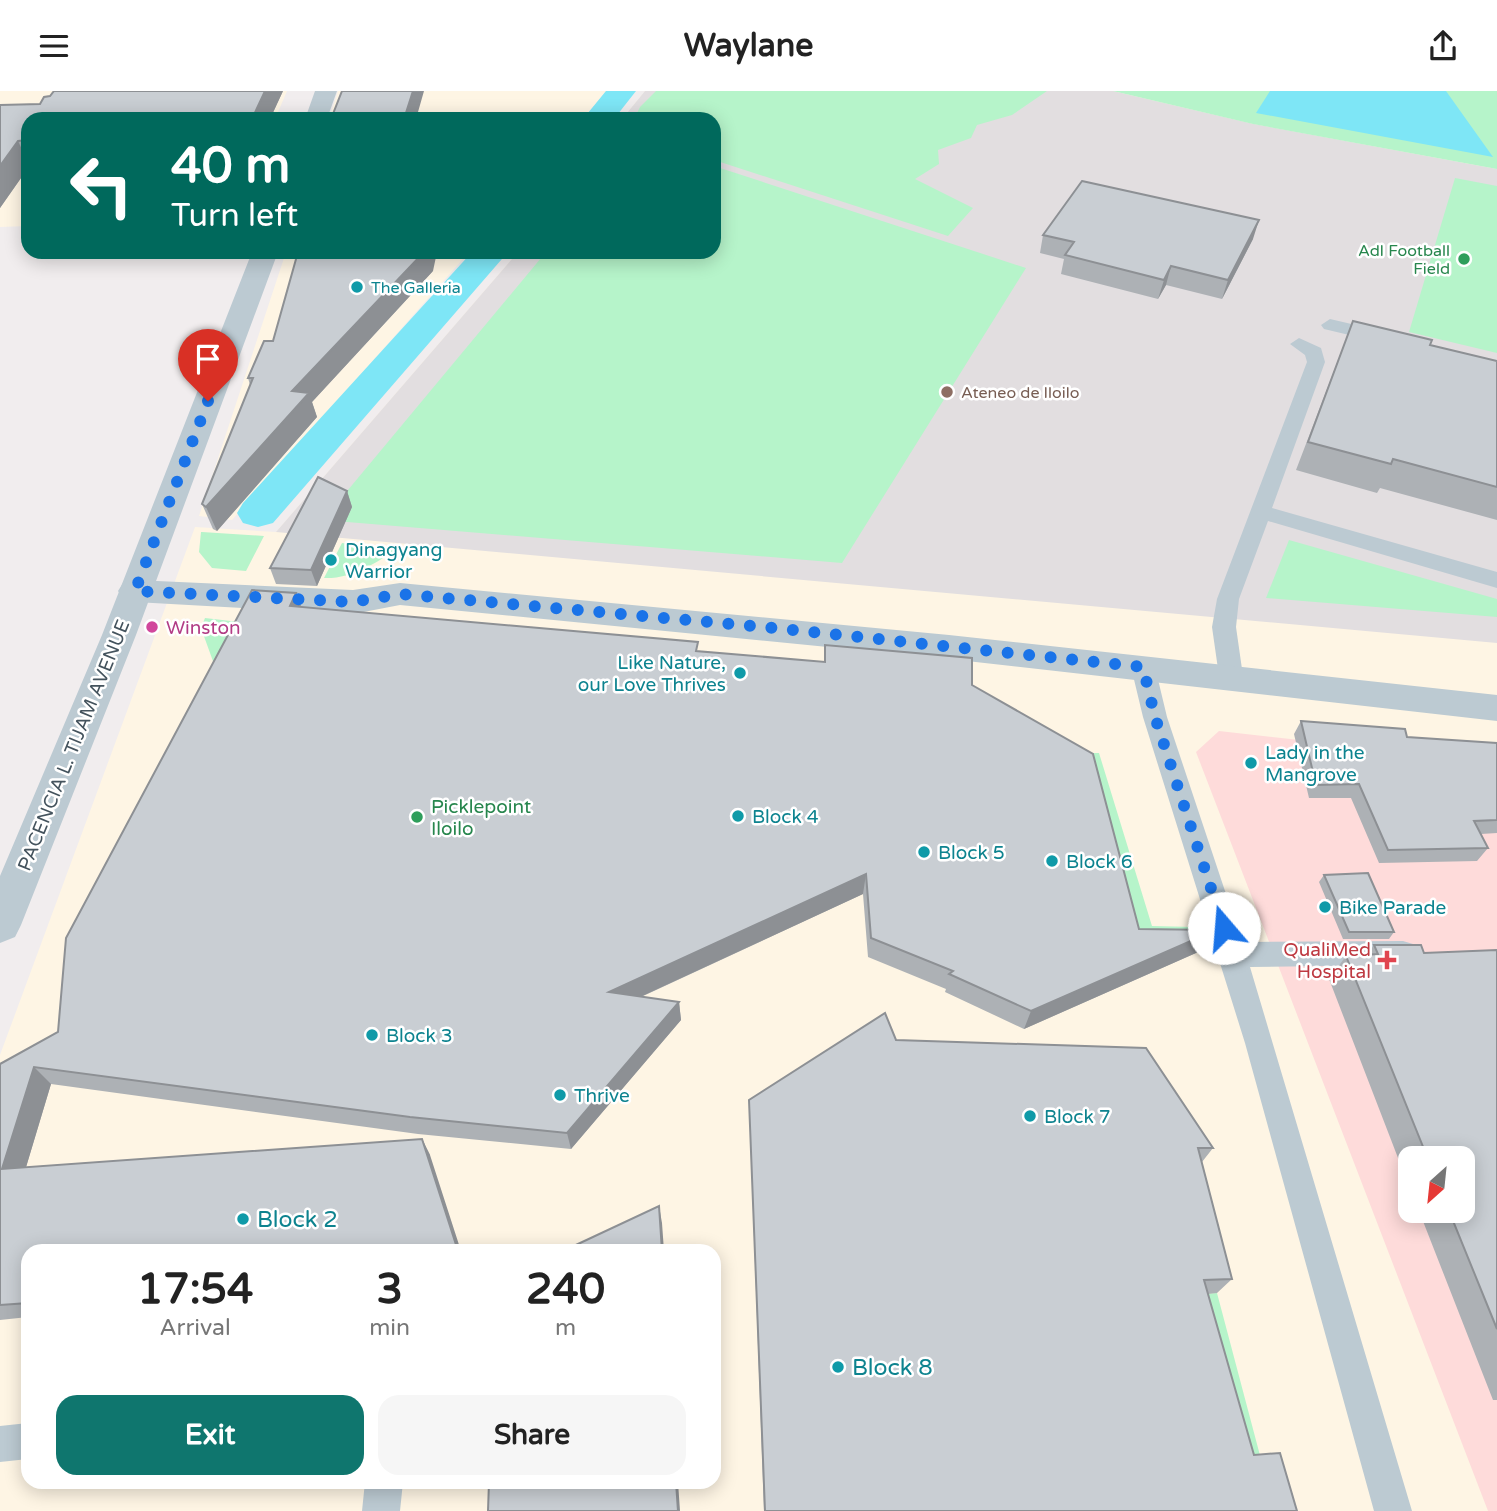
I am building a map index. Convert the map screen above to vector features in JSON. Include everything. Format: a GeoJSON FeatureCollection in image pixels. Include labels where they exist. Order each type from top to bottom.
{"type":"FeatureCollection","features":[{"type":"Feature","properties":{"kind":"street"},"geometry":{"type":"LineString","coordinates":[[318,112],[326,91]]}},
{"type":"Feature","properties":{"kind":"street","name":"PACENCIA L. TIJAM AVENUE"},"geometry":{"type":"LineString","coordinates":[[0,925],[135,591],[262,259]]}},
{"type":"Feature","properties":{"kind":"street"},"geometry":{"type":"LineString","coordinates":[[135,591],[353,602],[400,594],[764,627],[1231,676],[1497,708]]}},
{"type":"Feature","properties":{"kind":"lane"},"geometry":{"type":"LineString","coordinates":[[1231,676],[1225,610],[1331,321],[1407,343]]}},
{"type":"Feature","properties":{"kind":"lane"},"geometry":{"type":"LineString","coordinates":[[1299,344],[1314,352],[1317,362]]}},
{"type":"Feature","properties":{"kind":"lane"},"geometry":{"type":"LineString","coordinates":[[1260,512],[1497,580]]}},
{"type":"Feature","properties":{"kind":"lane"},"geometry":{"type":"LineString","coordinates":[[1143,667],[1155,717],[1233,955],[1394,1511]]}},
{"type":"Feature","properties":{"kind":"lane"},"geometry":{"type":"LineString","coordinates":[[1233,955],[1429,953]]}},
{"type":"Feature","properties":{"kind":"lane"},"geometry":{"type":"LineString","coordinates":[[0,1444],[21,1442]]}},
{"type":"Feature","properties":{"kind":"lane"},"geometry":{"type":"LineString","coordinates":[[381,1511],[383,1489]]}},
{"type":"Feature","properties":{"kind":"shaded area"},"geometry":{"type":"Polygon","coordinates":[[[0,91],[287,91],[278,112],[21,112],[21,226],[0,227],[0,91]]]}},
{"type":"Feature","properties":{"kind":"shaded area"},"geometry":{"type":"Polygon","coordinates":[[[338,91],[606,91],[589,112],[331,112],[338,91]]]}},
{"type":"Feature","properties":{"kind":"shaded area"},"geometry":{"type":"Polygon","coordinates":[[[645,91],[1113,91],[1497,169],[1497,1511],[0,1511],[0,1055],[195,527],[276,532],[512,259],[721,259],[721,112],[628,112],[645,91]]]}},
{"type":"Feature","properties":{"kind":"shaded area","name":"Ateneo de Iloilo"},"geometry":{"type":"Polygon","coordinates":[[[645,91],[1113,91],[1254,124],[1497,169],[1497,643],[276,532],[512,259],[721,259],[721,112],[628,112],[645,91]]]}},
{"type":"Feature","properties":{"kind":"shaded area"},"geometry":{"type":"Polygon","coordinates":[[[284,259],[463,259],[232,520],[199,516],[284,259]]]}},
{"type":"Feature","properties":{"kind":"shaded area","name":"QualiMed Hospital"},"geometry":{"type":"Polygon","coordinates":[[[1219,731],[1497,762],[1497,1511],[1488,1511],[1196,752],[1219,731]]]}},
{"type":"Feature","properties":{"kind":"green space"},"geometry":{"type":"Polygon","coordinates":[[[656,91],[1047,91],[1012,115],[977,125],[971,138],[938,150],[939,164],[915,179],[973,208],[948,236],[721,162],[721,112],[638,112],[656,91]]]}},
{"type":"Feature","properties":{"kind":"green space"},"geometry":{"type":"Polygon","coordinates":[[[1113,91],[1497,91],[1497,169],[1253,124],[1113,91]]]}},
{"type":"Feature","properties":{"kind":"green space"},"geometry":{"type":"Polygon","coordinates":[[[721,168],[1026,268],[842,563],[323,520],[540,259],[721,259],[721,168]]]}},
{"type":"Feature","properties":{"kind":"green space","name":"AdI Football Field"},"geometry":{"type":"Polygon","coordinates":[[[1455,178],[1497,186],[1497,353],[1409,332],[1455,178]]]}},
{"type":"Feature","properties":{"kind":"green space"},"geometry":{"type":"Polygon","coordinates":[[[201,532],[264,536],[246,571],[212,568],[199,552],[201,532]]]}},
{"type":"Feature","properties":{"kind":"green space"},"geometry":{"type":"Polygon","coordinates":[[[1289,540],[1497,599],[1497,617],[1266,598],[1289,540]]]}},
{"type":"Feature","properties":{"kind":"green space"},"geometry":{"type":"Polygon","coordinates":[[[342,543],[397,549],[353,573],[324,578],[342,543]]]}},
{"type":"Feature","properties":{"kind":"green space"},"geometry":{"type":"Polygon","coordinates":[[[205,618],[248,623],[214,664],[201,628],[205,618]]]}},
{"type":"Feature","properties":{"kind":"green space"},"geometry":{"type":"Polygon","coordinates":[[[1083,753],[1099,753],[1152,926],[1195,927],[1201,946],[1134,943],[1083,753]]]}},
{"type":"Feature","properties":{"kind":"green space"},"geometry":{"type":"Polygon","coordinates":[[[1217,1293],[1262,1463],[1237,1465],[1170,1296],[1217,1293]]]}},
{"type":"Feature","properties":{"kind":"water"},"geometry":{"type":"Polygon","coordinates":[[[1270,91],[1446,91],[1493,157],[1256,113],[1270,91]]]}},
{"type":"Feature","properties":{"kind":"building"},"geometry":{"type":"Polygon","coordinates":[[[54,91],[265,91],[255,112],[21,112],[21,141],[18,141],[0,166],[0,105],[40,104],[44,97],[50,96],[54,91]]]}},
{"type":"Feature","properties":{"kind":"building"},"geometry":{"type":"Polygon","coordinates":[[[342,91],[413,91],[406,112],[334,112],[342,91]]]}},
{"type":"Feature","properties":{"kind":"building"},"geometry":{"type":"Polygon","coordinates":[[[1082,181],[1259,220],[1228,280],[1171,266],[1164,280],[1065,255],[1074,242],[1043,235],[1082,181]]]}},
{"type":"Feature","properties":{"kind":"building"},"geometry":{"type":"Polygon","coordinates":[[[296,259],[417,259],[292,391],[309,393],[206,507],[202,504],[253,378],[248,378],[264,341],[273,341],[296,259]]]}},
{"type":"Feature","properties":{"kind":"building"},"geometry":{"type":"Polygon","coordinates":[[[1353,321],[1432,340],[1430,345],[1497,361],[1497,487],[1393,459],[1391,464],[1308,442],[1353,321]]]}},
{"type":"Feature","properties":{"kind":"building"},"geometry":{"type":"Polygon","coordinates":[[[318,477],[347,491],[311,570],[270,568],[318,477]]]}},
{"type":"Feature","properties":{"kind":"building"},"geometry":{"type":"Polygon","coordinates":[[[252,590],[296,593],[290,606],[698,642],[696,651],[825,662],[825,645],[972,658],[972,685],[1093,754],[1139,929],[1216,930],[1031,1011],[949,974],[953,971],[871,938],[866,874],[609,992],[679,1002],[567,1133],[410,1117],[34,1067],[2,1169],[422,1139],[456,1244],[21,1244],[21,1304],[0,1305],[0,1064],[58,1032],[66,938],[252,590]]]}},
{"type":"Feature","properties":{"kind":"building"},"geometry":{"type":"Polygon","coordinates":[[[1301,721],[1405,729],[1407,737],[1497,743],[1497,820],[1474,821],[1488,848],[1388,850],[1359,784],[1316,785],[1301,721]]]}},
{"type":"Feature","properties":{"kind":"building"},"geometry":{"type":"Polygon","coordinates":[[[1368,873],[1394,932],[1349,932],[1324,875],[1368,873]]]}},
{"type":"Feature","properties":{"kind":"building"},"geometry":{"type":"Polygon","coordinates":[[[1374,945],[1421,945],[1424,953],[1497,950],[1497,1329],[1454,1223],[1475,1223],[1475,1146],[1423,1146],[1346,956],[1378,954],[1374,945]]]}},
{"type":"Feature","properties":{"kind":"building"},"geometry":{"type":"Polygon","coordinates":[[[885,1013],[896,1040],[1146,1048],[1213,1148],[1198,1148],[1232,1279],[1204,1280],[1254,1455],[1280,1453],[1297,1511],[765,1511],[749,1100],[885,1013]]]}},
{"type":"Feature","properties":{"kind":"building"},"geometry":{"type":"Polygon","coordinates":[[[659,1206],[662,1244],[578,1244],[659,1206]]]}},
{"type":"Feature","properties":{"kind":"building"},"geometry":{"type":"Polygon","coordinates":[[[489,1489],[676,1489],[678,1511],[488,1511],[489,1489]]]}},
{"type":"Feature","properties":{"kind":"waterway"},"geometry":{"type":"LineString","coordinates":[[604,112],[622,91]]}},
{"type":"Feature","properties":{"kind":"waterway"},"geometry":{"type":"LineString","coordinates":[[258,513],[485,259]]}},
{"type":"Feature","properties":{"kind":"place","name":"AdI Football Field"},"geometry":{"type":"Point","coordinates":[1464,259]}},
{"type":"Feature","properties":{"kind":"place","name":"The Galleria"},"geometry":{"type":"Point","coordinates":[357,287]}},
{"type":"Feature","properties":{"kind":"place","name":"Ateneo de Iloilo"},"geometry":{"type":"Point","coordinates":[947,392]}},
{"type":"Feature","properties":{"kind":"place","name":"Dinagyang Warrior"},"geometry":{"type":"Point","coordinates":[331,560]}},
{"type":"Feature","properties":{"kind":"place","name":"Winston"},"geometry":{"type":"Point","coordinates":[152,627]}},
{"type":"Feature","properties":{"kind":"place","name":"Like Nature, our Love Thrives"},"geometry":{"type":"Point","coordinates":[740,673]}},
{"type":"Feature","properties":{"kind":"place","name":"Lady in the Mangrove"},"geometry":{"type":"Point","coordinates":[1251,763]}},
{"type":"Feature","properties":{"kind":"place","name":"Block 4"},"geometry":{"type":"Point","coordinates":[738,816]}},
{"type":"Feature","properties":{"kind":"place","name":"Picklepoint Iloilo"},"geometry":{"type":"Point","coordinates":[417,817]}},
{"type":"Feature","properties":{"kind":"place","name":"Block 5"},"geometry":{"type":"Point","coordinates":[924,852]}},
{"type":"Feature","properties":{"kind":"place","name":"Block 6"},"geometry":{"type":"Point","coordinates":[1052,861]}},
{"type":"Feature","properties":{"kind":"place","name":"Bike Parade"},"geometry":{"type":"Point","coordinates":[1325,907]}},
{"type":"Feature","properties":{"kind":"place","name":"QualiMed Hospital"},"geometry":{"type":"Point","coordinates":[1387,960]}},
{"type":"Feature","properties":{"kind":"place","name":"Block 3"},"geometry":{"type":"Point","coordinates":[372,1035]}},
{"type":"Feature","properties":{"kind":"place","name":"Thrive"},"geometry":{"type":"Point","coordinates":[560,1095]}},
{"type":"Feature","properties":{"kind":"place","name":"Block 7"},"geometry":{"type":"Point","coordinates":[1030,1116]}},
{"type":"Feature","properties":{"kind":"place","name":"Block 2"},"geometry":{"type":"Point","coordinates":[243,1219]}},
{"type":"Feature","properties":{"kind":"place","name":"Block 8"},"geometry":{"type":"Point","coordinates":[838,1367]}},
{"type":"Feature","properties":{"kind":"route"},"geometry":{"type":"LineString","coordinates":[[208,401],[135,591],[353,602],[400,594],[764,627],[1143,667],[1155,717],[1224,928]]}}]}
